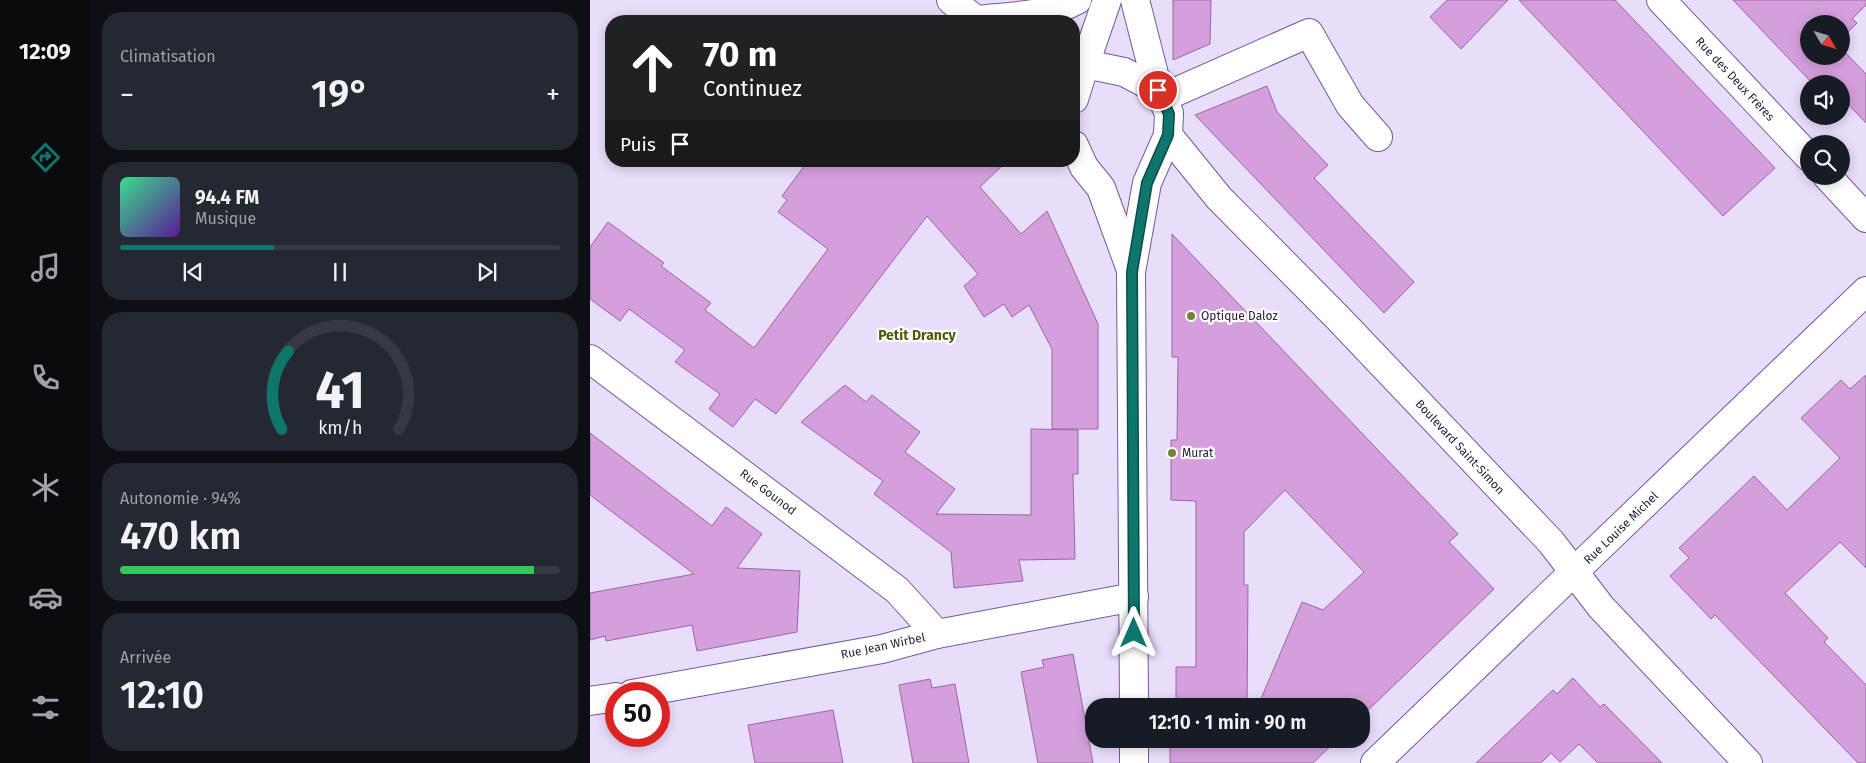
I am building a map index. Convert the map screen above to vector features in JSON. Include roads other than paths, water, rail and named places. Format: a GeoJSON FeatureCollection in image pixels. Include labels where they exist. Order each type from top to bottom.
{"type":"FeatureCollection","features":[{"type":"Feature","properties":{"kind":"street"},"geometry":{"type":"LineString","coordinates":[[968,12],[1039,14],[1077,0]]}},
{"type":"Feature","properties":{"kind":"street"},"geometry":{"type":"LineString","coordinates":[[1106,0],[1080,62],[1124,72],[1160,94]]}},
{"type":"Feature","properties":{"kind":"street"},"geometry":{"type":"LineString","coordinates":[[1134,698],[1132,272],[1147,183],[1168,135],[1169,114],[1160,94],[1135,0]]}},
{"type":"Feature","properties":{"kind":"street","name":"Rue des Deux Frères"},"geometry":{"type":"LineString","coordinates":[[1661,0],[1800,147]]}},
{"type":"Feature","properties":{"kind":"street"},"geometry":{"type":"LineString","coordinates":[[1160,94],[1308,33],[1350,105],[1378,137]]}},
{"type":"Feature","properties":{"kind":"street","name":"Boulevard Saint-Simon"},"geometry":{"type":"LineString","coordinates":[[1168,135],[1219,198],[1339,319],[1551,542],[1601,607],[1748,763]]}},
{"type":"Feature","properties":{"kind":"street"},"geometry":{"type":"LineString","coordinates":[[1080,158],[1084,167],[1101,188],[1132,272]]}},
{"type":"Feature","properties":{"kind":"street"},"geometry":{"type":"LineString","coordinates":[[1101,188],[1147,183]]}},
{"type":"Feature","properties":{"kind":"street"},"geometry":{"type":"LineString","coordinates":[[1835,185],[1866,218]]}},
{"type":"Feature","properties":{"kind":"street","name":"Rue Louise Michel"},"geometry":{"type":"LineString","coordinates":[[1374,763],[1866,291]]}},
{"type":"Feature","properties":{"kind":"street","name":"Rue Gounod"},"geometry":{"type":"LineString","coordinates":[[590,359],[897,590],[937,634]]}},
{"type":"Feature","properties":{"kind":"street","name":"Rue Jean Wirbel"},"geometry":{"type":"LineString","coordinates":[[670,687],[882,649],[937,634],[1134,597]]}},
{"type":"Feature","properties":{"kind":"street"},"geometry":{"type":"LineString","coordinates":[[590,701],[605,698]]}},
{"type":"Feature","properties":{"kind":"street"},"geometry":{"type":"LineString","coordinates":[[1134,748],[1134,763]]}},
{"type":"Feature","properties":{"kind":"place","name":"Optique Daloz"},"geometry":{"type":"Point","coordinates":[1191,316]}},
{"type":"Feature","properties":{"kind":"place","name":"Murat"},"geometry":{"type":"Point","coordinates":[1172,453]}},
{"type":"Feature","properties":{"kind":"district","name":"Petit Drancy"},"geometry":{"type":"Point","coordinates":[917,335]}}]}
